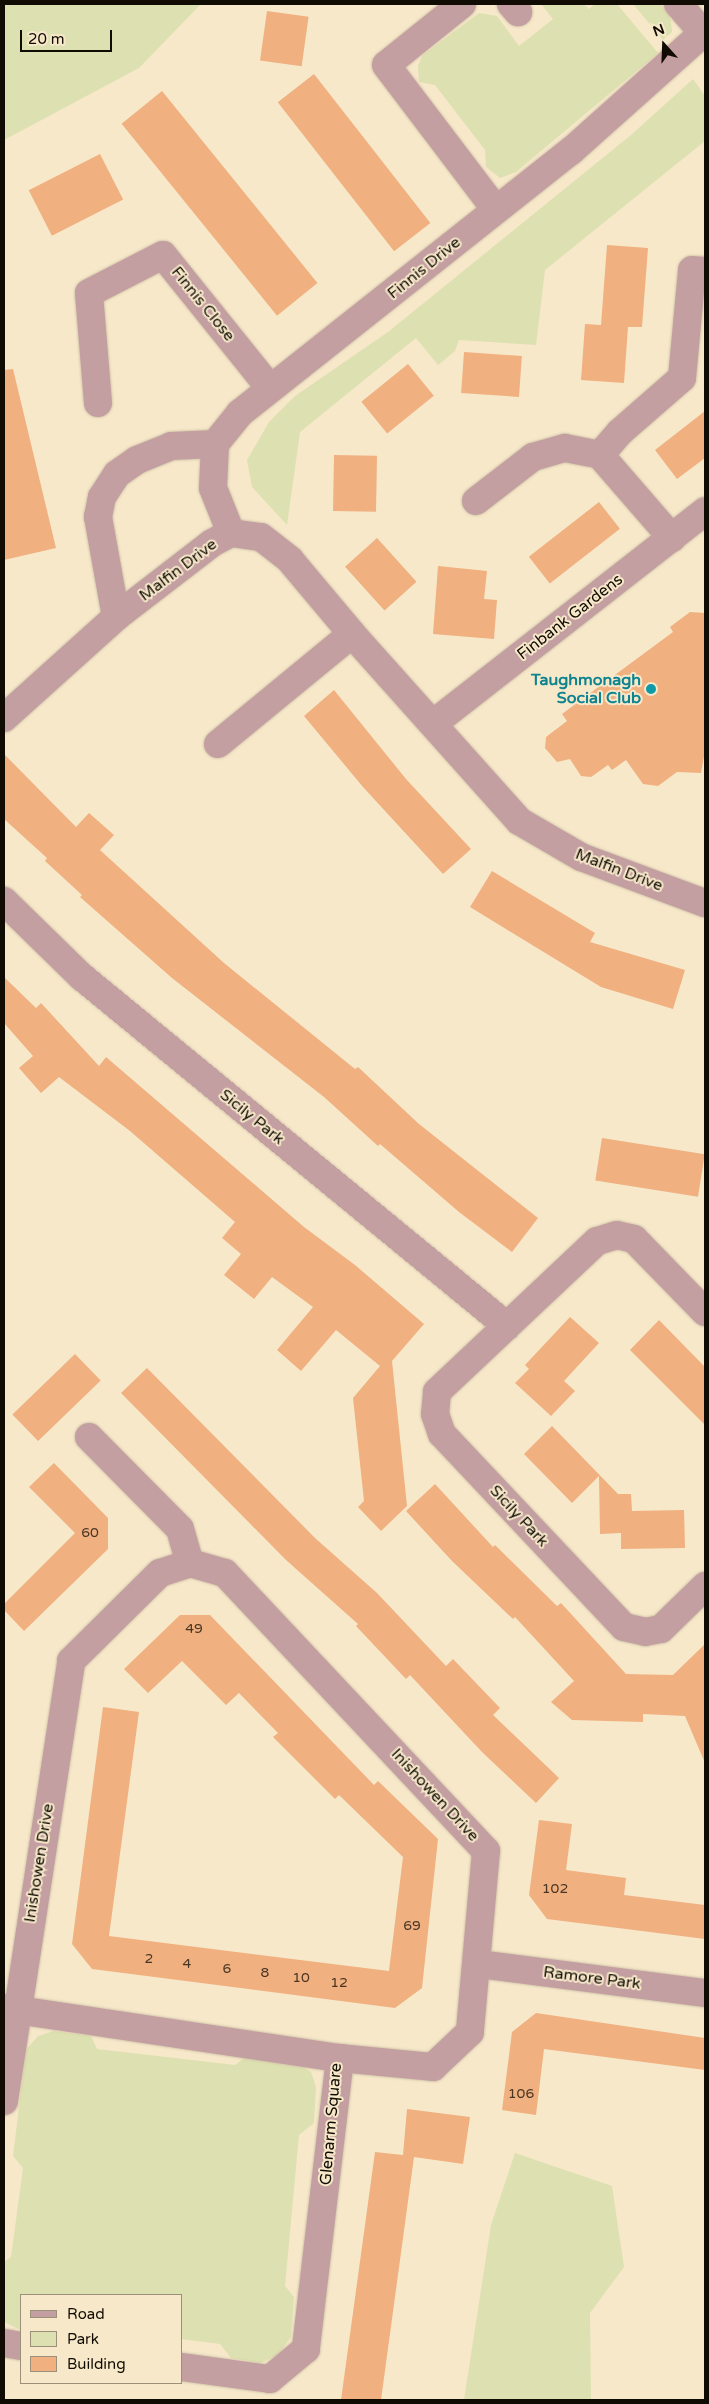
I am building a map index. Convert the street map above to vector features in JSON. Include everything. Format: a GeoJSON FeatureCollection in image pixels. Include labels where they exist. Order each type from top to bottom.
{"type":"FeatureCollection","features":[{"type":"Feature","properties":{"kind":"street"},"geometry":{"type":"LineString","coordinates":[[462,4],[386,65],[496,210]]}},
{"type":"Feature","properties":{"kind":"street","name":"Finnis Drive"},"geometry":{"type":"LineString","coordinates":[[215,444],[240,414],[270,388],[571,151],[704,32],[678,4]]}},
{"type":"Feature","properties":{"kind":"street","name":"Finnis Close"},"geometry":{"type":"LineString","coordinates":[[98,403],[89,294],[162,255],[270,388]]}},
{"type":"Feature","properties":{"kind":"street"},"geometry":{"type":"LineString","coordinates":[[600,456],[620,432],[694,366],[692,270],[705,271]]}},
{"type":"Feature","properties":{"kind":"street"},"geometry":{"type":"LineString","coordinates":[[116,617],[98,517],[102,497],[116,474],[138,460],[171,446],[215,444],[213,488],[231,532]]}},
{"type":"Feature","properties":{"kind":"street"},"geometry":{"type":"LineString","coordinates":[[476,501],[533,457],[565,448],[600,456],[672,538]]}},
{"type":"Feature","properties":{"kind":"street","name":"Finbank Gardens"},"geometry":{"type":"LineString","coordinates":[[434,723],[705,511]]}},
{"type":"Feature","properties":{"kind":"street","name":"Malfin Drive"},"geometry":{"type":"LineString","coordinates":[[4,718],[116,617],[192,558],[231,532],[261,537],[290,560],[352,634],[434,723],[520,821],[581,857],[705,902]]}},
{"type":"Feature","properties":{"kind":"street"},"geometry":{"type":"LineString","coordinates":[[218,744],[352,634]]}},
{"type":"Feature","properties":{"kind":"street","name":"Sicily Park"},"geometry":{"type":"LineString","coordinates":[[4,901],[82,977],[507,1326]]}},
{"type":"Feature","properties":{"kind":"street","name":"Sicily Park"},"geometry":{"type":"LineString","coordinates":[[705,1312],[634,1239],[616,1234],[596,1241],[437,1392],[435,1414],[442,1434],[624,1627],[645,1632],[661,1629],[705,1586]]}},
{"type":"Feature","properties":{"kind":"street"},"geometry":{"type":"LineString","coordinates":[[89,1437],[180,1529],[190,1564]]}},
{"type":"Feature","properties":{"kind":"street","name":"Inishowen Drive"},"geometry":{"type":"LineString","coordinates":[[4,2101],[10,2009],[70,1661],[160,1573],[190,1564],[225,1573],[486,1851],[478,1964],[470,2032],[433,2067],[340,2058]]}},
{"type":"Feature","properties":{"kind":"street","name":"Ramore Park"},"geometry":{"type":"LineString","coordinates":[[478,1964],[705,1993]]}},
{"type":"Feature","properties":{"kind":"street","name":"Glenarm Square"},"geometry":{"type":"LineString","coordinates":[[10,2009],[340,2058],[306,2349],[270,2379],[182,2367]]}},
{"type":"Feature","properties":{"kind":"street"},"geometry":{"type":"LineString","coordinates":[[4,2343],[20,2346]]}},
{"type":"Feature","properties":{"kind":"green space"},"geometry":{"type":"Polygon","coordinates":[[[4,4],[201,4],[139,68],[4,140],[4,4]]]}},
{"type":"Feature","properties":{"kind":"green space"},"geometry":{"type":"Polygon","coordinates":[[[541,4],[584,4],[589,9],[595,4],[617,4],[658,53],[516,172],[500,178],[486,167],[485,150],[435,85],[419,82],[418,65],[423,55],[479,13],[497,16],[519,46],[553,19],[541,4]]]}},
{"type":"Feature","properties":{"kind":"green space"},"geometry":{"type":"Polygon","coordinates":[[[633,4],[660,4],[670,15],[672,32],[663,40],[633,4]]]}},
{"type":"Feature","properties":{"kind":"green space"},"geometry":{"type":"Polygon","coordinates":[[[693,79],[705,96],[705,141],[545,270],[536,345],[459,340],[455,351],[438,365],[416,338],[300,432],[287,525],[252,487],[247,460],[269,422],[295,396],[388,332],[631,135],[693,79]]]}},
{"type":"Feature","properties":{"kind":"green space"},"geometry":{"type":"Polygon","coordinates":[[[54,2031],[91,2036],[97,2049],[235,2065],[247,2056],[295,2062],[311,2072],[316,2087],[314,2123],[299,2135],[285,2286],[294,2297],[291,2337],[278,2355],[260,2363],[231,2358],[220,2344],[182,2339],[182,2294],[20,2294],[20,2330],[4,2322],[4,2262],[11,2257],[23,2168],[13,2156],[26,2050],[38,2036],[54,2031]]]}},
{"type":"Feature","properties":{"kind":"green space"},"geometry":{"type":"Polygon","coordinates":[[[515,2153],[612,2186],[624,2267],[590,2313],[591,2400],[464,2400],[491,2225],[515,2153]]]}},
{"type":"Feature","properties":{"kind":"building"},"geometry":{"type":"Polygon","coordinates":[[[267,11],[309,17],[302,66],[260,61],[267,11]]]}},
{"type":"Feature","properties":{"kind":"building"},"geometry":{"type":"Polygon","coordinates":[[[314,74],[430,223],[394,251],[278,102],[314,74]]]}},
{"type":"Feature","properties":{"kind":"building"},"geometry":{"type":"Polygon","coordinates":[[[162,91],[317,283],[277,316],[122,124],[162,91]]]}},
{"type":"Feature","properties":{"kind":"building"},"geometry":{"type":"Polygon","coordinates":[[[100,154],[123,199],[52,236],[29,190],[100,154]]]}},
{"type":"Feature","properties":{"kind":"building"},"geometry":{"type":"Polygon","coordinates":[[[607,245],[648,248],[642,327],[628,327],[624,383],[581,380],[585,324],[601,325],[607,245]]]}},
{"type":"Feature","properties":{"kind":"building"},"geometry":{"type":"Polygon","coordinates":[[[464,352],[522,356],[519,397],[461,393],[464,352]]]}},
{"type":"Feature","properties":{"kind":"building"},"geometry":{"type":"Polygon","coordinates":[[[408,364],[434,396],[387,434],[361,402],[408,364]]]}},
{"type":"Feature","properties":{"kind":"building"},"geometry":{"type":"Polygon","coordinates":[[[13,369],[56,548],[4,560],[4,370],[13,369]]]}},
{"type":"Feature","properties":{"kind":"building"},"geometry":{"type":"Polygon","coordinates":[[[705,411],[705,458],[677,479],[655,450],[705,411]]]}},
{"type":"Feature","properties":{"kind":"building"},"geometry":{"type":"Polygon","coordinates":[[[334,455],[377,456],[376,512],[333,511],[334,455]]]}},
{"type":"Feature","properties":{"kind":"building"},"geometry":{"type":"Polygon","coordinates":[[[599,502],[620,529],[550,584],[529,557],[599,502]]]}},
{"type":"Feature","properties":{"kind":"building"},"geometry":{"type":"Polygon","coordinates":[[[377,538],[416,582],[385,611],[345,567],[377,538]]]}},
{"type":"Feature","properties":{"kind":"building"},"geometry":{"type":"Polygon","coordinates":[[[438,566],[487,571],[484,599],[497,600],[494,639],[433,634],[438,566]]]}},
{"type":"Feature","properties":{"kind":"building","name":"Taughmonagh Social Club"},"geometry":{"type":"Polygon","coordinates":[[[690,612],[705,613],[705,751],[701,773],[677,772],[658,786],[643,784],[626,760],[612,770],[608,765],[591,777],[581,776],[570,759],[557,762],[545,748],[546,737],[567,721],[562,714],[673,632],[670,627],[690,612]]]}},
{"type":"Feature","properties":{"kind":"building"},"geometry":{"type":"Polygon","coordinates":[[[334,690],[406,779],[471,849],[443,874],[363,787],[304,716],[334,690]]]}},
{"type":"Feature","properties":{"kind":"building"},"geometry":{"type":"Polygon","coordinates":[[[4,754],[76,827],[89,813],[114,835],[100,850],[224,963],[355,1069],[358,1067],[419,1124],[538,1218],[512,1252],[459,1212],[380,1144],[378,1146],[324,1097],[172,978],[80,897],[82,895],[45,861],[47,858],[4,819],[4,754]]]}},
{"type":"Feature","properties":{"kind":"building"},"geometry":{"type":"Polygon","coordinates":[[[492,871],[595,933],[590,942],[685,970],[673,1009],[601,987],[470,907],[492,871]]]}},
{"type":"Feature","properties":{"kind":"building"},"geometry":{"type":"Polygon","coordinates":[[[4,977],[36,1008],[41,1003],[99,1066],[106,1057],[304,1227],[355,1265],[424,1324],[392,1361],[407,1506],[381,1531],[358,1507],[364,1501],[353,1398],[380,1366],[336,1330],[301,1371],[277,1350],[313,1307],[272,1277],[254,1299],[224,1275],[241,1254],[222,1238],[235,1222],[130,1131],[59,1077],[41,1093],[19,1068],[33,1056],[4,1023],[4,977]]]}},
{"type":"Feature","properties":{"kind":"building"},"geometry":{"type":"Polygon","coordinates":[[[602,1138],[705,1154],[698,1197],[595,1180],[602,1138]]]}},
{"type":"Feature","properties":{"kind":"building"},"geometry":{"type":"Polygon","coordinates":[[[570,1317],[599,1343],[564,1381],[575,1391],[551,1416],[515,1383],[529,1369],[525,1365],[570,1317]]]}},
{"type":"Feature","properties":{"kind":"building"},"geometry":{"type":"Polygon","coordinates":[[[659,1320],[705,1367],[705,1425],[630,1350],[659,1320]]]}},
{"type":"Feature","properties":{"kind":"building"},"geometry":{"type":"Polygon","coordinates":[[[75,1354],[101,1381],[38,1441],[12,1414],[75,1354]]]}},
{"type":"Feature","properties":{"kind":"building"},"geometry":{"type":"Polygon","coordinates":[[[147,1368],[315,1538],[377,1593],[446,1666],[453,1659],[500,1708],[493,1715],[559,1778],[536,1803],[482,1752],[410,1675],[406,1679],[356,1626],[358,1624],[286,1560],[121,1393],[147,1368]]]}},
{"type":"Feature","properties":{"kind":"building"},"geometry":{"type":"Polygon","coordinates":[[[552,1426],[618,1494],[631,1494],[632,1511],[684,1510],[685,1548],[621,1549],[621,1533],[600,1534],[599,1476],[572,1503],[524,1454],[552,1426]]]}},
{"type":"Feature","properties":{"kind":"building"},"geometry":{"type":"Polygon","coordinates":[[[54,1463],[108,1518],[108,1549],[24,1631],[4,1610],[4,1604],[75,1533],[29,1487],[54,1463]]]}},
{"type":"Feature","properties":{"kind":"building"},"geometry":{"type":"Polygon","coordinates":[[[435,1484],[493,1547],[495,1545],[557,1606],[561,1603],[626,1674],[673,1675],[705,1644],[705,1763],[685,1716],[643,1714],[643,1722],[572,1720],[551,1702],[574,1681],[515,1617],[513,1619],[452,1561],[406,1511],[435,1484]]]}},
{"type":"Feature","properties":{"kind":"building"},"geometry":{"type":"Polygon","coordinates":[[[180,1615],[210,1615],[374,1785],[378,1781],[438,1839],[422,1988],[395,2008],[92,1969],[72,1944],[103,1707],[139,1712],[109,1936],[389,1971],[403,1857],[339,1795],[335,1799],[273,1737],[278,1733],[239,1693],[226,1705],[182,1661],[148,1693],[124,1669],[180,1615]]]}},
{"type":"Feature","properties":{"kind":"building"},"geometry":{"type":"Polygon","coordinates":[[[539,1820],[572,1824],[566,1870],[626,1878],[624,1895],[705,1905],[705,1939],[547,1919],[529,1895],[539,1820]]]}},
{"type":"Feature","properties":{"kind":"building"},"geometry":{"type":"Polygon","coordinates":[[[536,2013],[705,2038],[705,2070],[544,2049],[536,2115],[502,2110],[512,2032],[536,2013]]]}},
{"type":"Feature","properties":{"kind":"building"},"geometry":{"type":"Polygon","coordinates":[[[407,2109],[470,2117],[463,2164],[414,2157],[381,2400],[341,2400],[375,2152],[403,2155],[407,2109]]]}},
{"type":"Feature","properties":{"kind":"place","name":"Taughmonagh Social Club"},"geometry":{"type":"Point","coordinates":[651,689]}}]}
